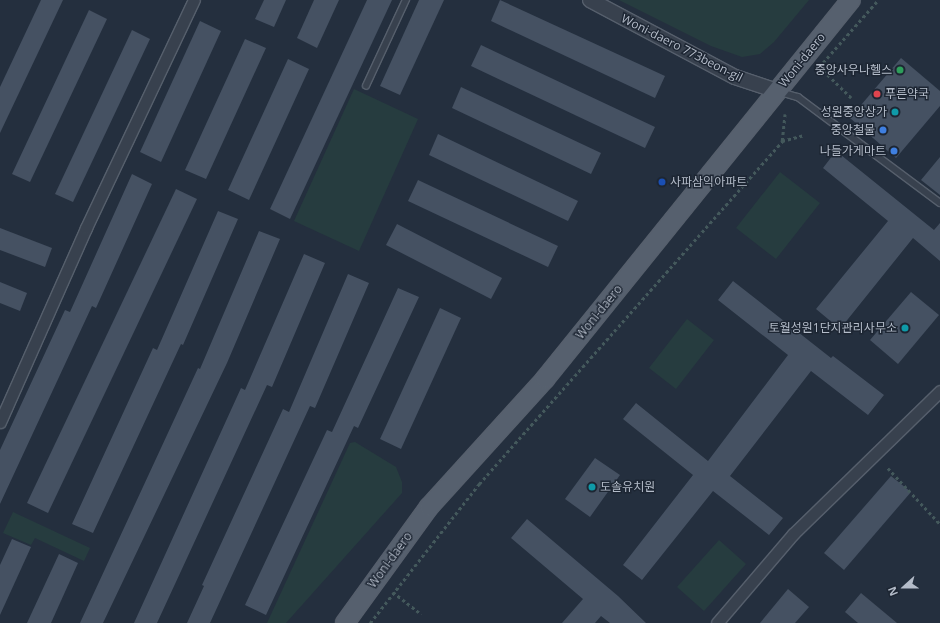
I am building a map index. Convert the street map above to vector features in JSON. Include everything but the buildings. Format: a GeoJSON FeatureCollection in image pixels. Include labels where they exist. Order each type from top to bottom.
{"type":"FeatureCollection","features":[{"type":"Feature","properties":{"kind":"main road","name":"Woni-daero"},"geometry":{"type":"LineString","coordinates":[[345,623],[429,507],[545,379],[851,0]]}},
{"type":"Feature","properties":{"kind":"street"},"geometry":{"type":"LineString","coordinates":[[0,422],[83,235],[194,0]]}},
{"type":"Feature","properties":{"kind":"street","name":"Woni-daero 773beon-gil"},"geometry":{"type":"LineString","coordinates":[[590,0],[735,76],[777,91]]}},
{"type":"Feature","properties":{"kind":"street"},"geometry":{"type":"LineString","coordinates":[[717,623],[793,534],[940,391]]}},
{"type":"Feature","properties":{"kind":"lane"},"geometry":{"type":"LineString","coordinates":[[366,86],[406,0]]}},
{"type":"Feature","properties":{"kind":"lane"},"geometry":{"type":"LineString","coordinates":[[777,91],[798,97],[940,203]]}},
{"type":"Feature","properties":{"kind":"path"},"geometry":{"type":"LineString","coordinates":[[851,98],[819,67],[878,0]]}},
{"type":"Feature","properties":{"kind":"path"},"geometry":{"type":"LineString","coordinates":[[782,141],[785,114]]}},
{"type":"Feature","properties":{"kind":"path"},"geometry":{"type":"LineString","coordinates":[[370,623],[393,592],[480,484],[782,141],[804,135]]}},
{"type":"Feature","properties":{"kind":"path"},"geometry":{"type":"LineString","coordinates":[[888,468],[940,524]]}},
{"type":"Feature","properties":{"kind":"path"},"geometry":{"type":"LineString","coordinates":[[393,592],[421,614]]}},
{"type":"Feature","properties":{"kind":"green space"},"geometry":{"type":"Polygon","coordinates":[[[619,0],[809,0],[774,42],[760,54],[742,57],[711,46],[619,0]]]}},
{"type":"Feature","properties":{"kind":"green space"},"geometry":{"type":"Polygon","coordinates":[[[354,89],[418,119],[359,251],[294,221],[354,89]]]}},
{"type":"Feature","properties":{"kind":"green space"},"geometry":{"type":"Polygon","coordinates":[[[780,172],[820,203],[776,259],[736,228],[780,172]]]}},
{"type":"Feature","properties":{"kind":"green space"},"geometry":{"type":"Polygon","coordinates":[[[687,319],[714,340],[676,389],[649,368],[687,319]]]}},
{"type":"Feature","properties":{"kind":"green space"},"geometry":{"type":"Polygon","coordinates":[[[355,442],[396,467],[402,482],[402,493],[286,623],[267,623],[350,443],[355,442]]]}},
{"type":"Feature","properties":{"kind":"green space"},"geometry":{"type":"Polygon","coordinates":[[[13,512],[90,548],[84,561],[35,538],[31,545],[3,533],[13,512]]]}},
{"type":"Feature","properties":{"kind":"green space"},"geometry":{"type":"Polygon","coordinates":[[[719,540],[746,564],[704,611],[677,587],[719,540]]]}},
{"type":"Feature","properties":{"kind":"place","name":"중앙사우나헬스"},"geometry":{"type":"Point","coordinates":[900,70]}},
{"type":"Feature","properties":{"kind":"place","name":"푸른약국"},"geometry":{"type":"Point","coordinates":[877,94]}},
{"type":"Feature","properties":{"kind":"place","name":"성원중앙상가"},"geometry":{"type":"Point","coordinates":[895,112]}},
{"type":"Feature","properties":{"kind":"place","name":"중앙철물"},"geometry":{"type":"Point","coordinates":[883,130]}},
{"type":"Feature","properties":{"kind":"place","name":"나들가게마트"},"geometry":{"type":"Point","coordinates":[894,151]}},
{"type":"Feature","properties":{"kind":"place","name":"사파삼익아파트"},"geometry":{"type":"Point","coordinates":[662,182]}},
{"type":"Feature","properties":{"kind":"place","name":"토월성원1단지관리사무소"},"geometry":{"type":"Point","coordinates":[905,328]}},
{"type":"Feature","properties":{"kind":"place","name":"도솔유치원"},"geometry":{"type":"Point","coordinates":[592,487]}}]}
